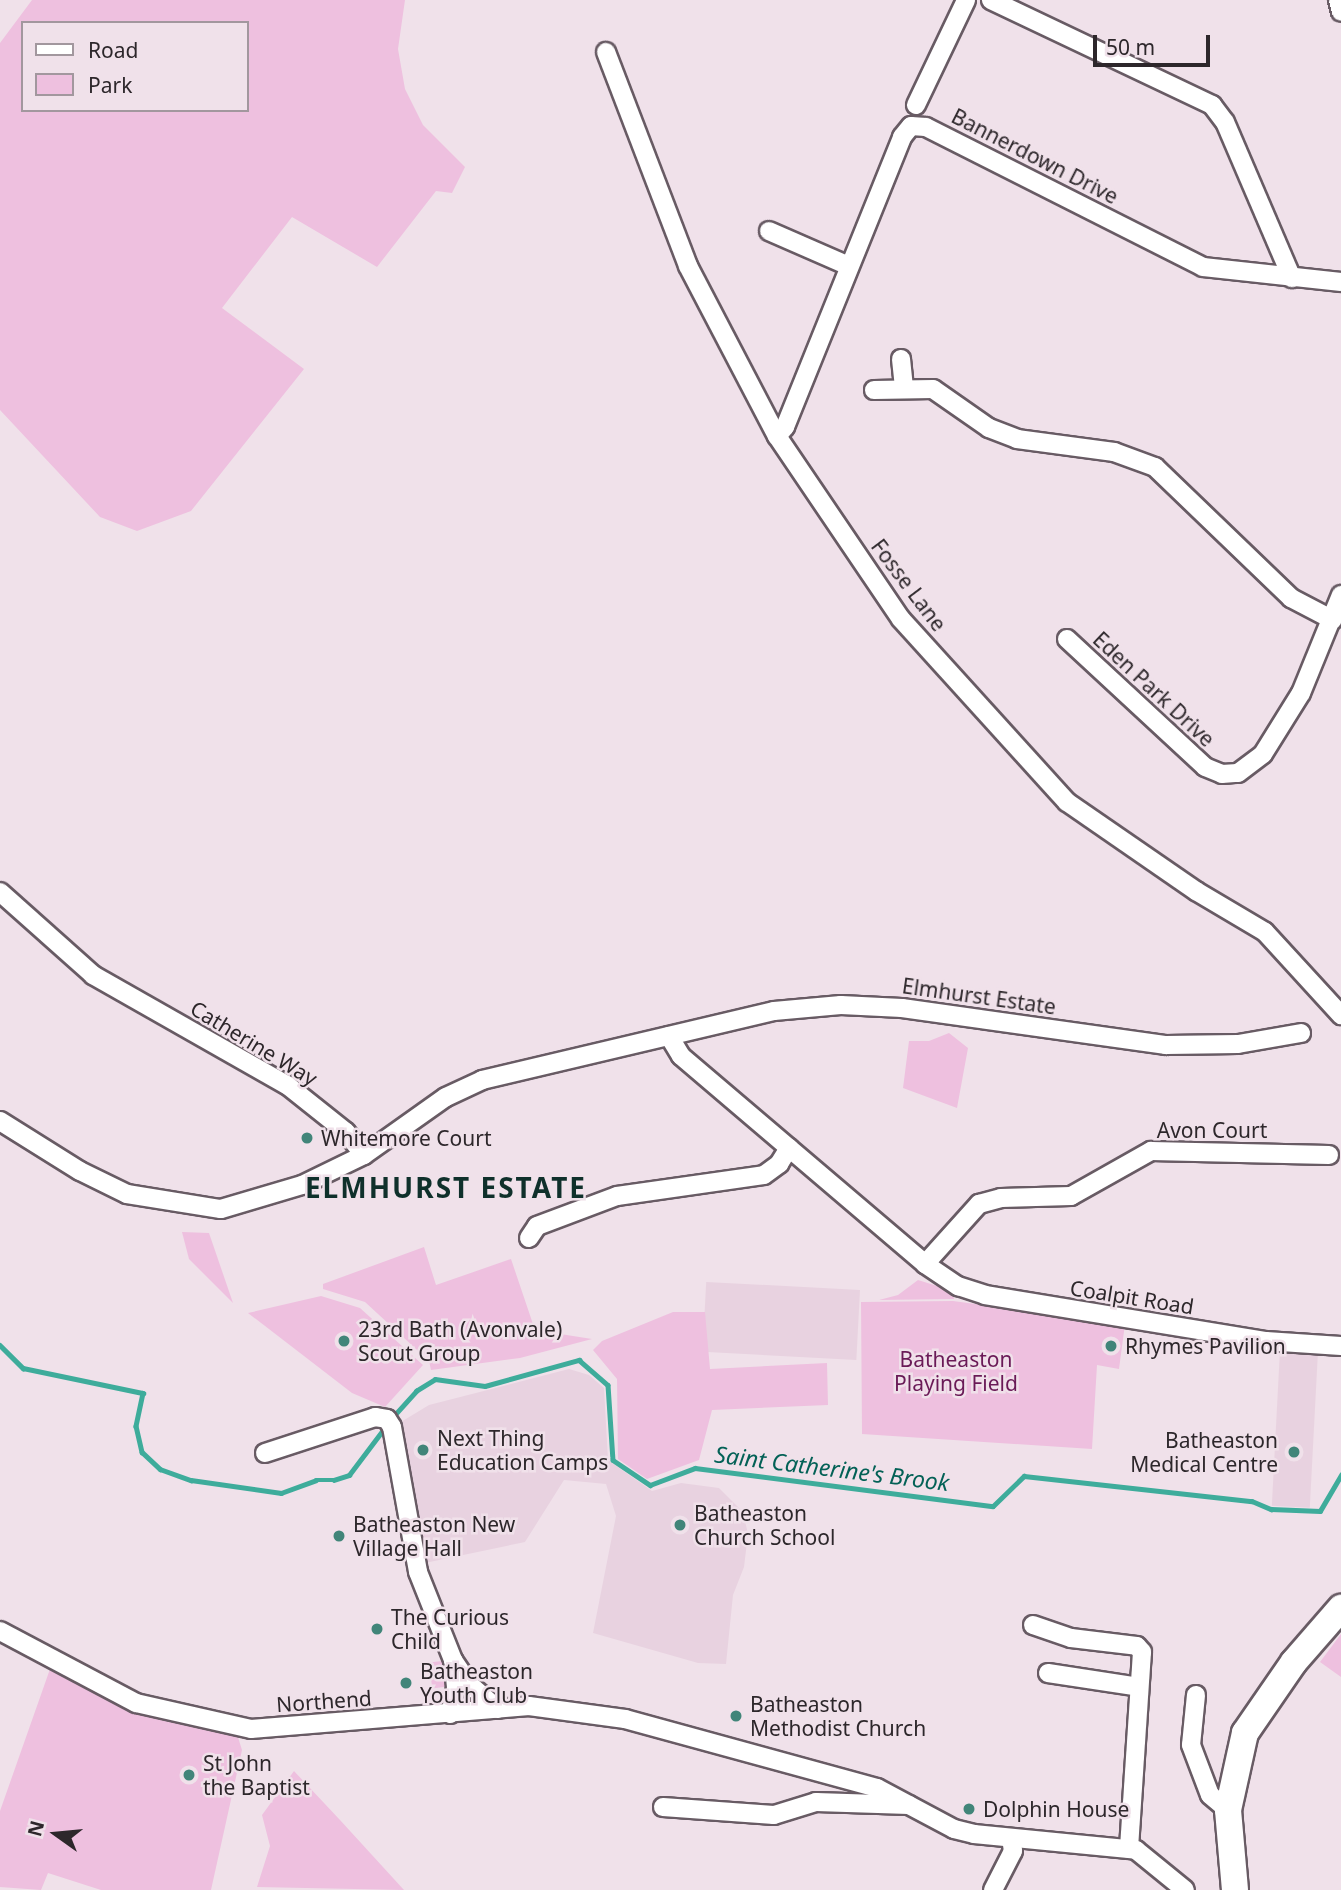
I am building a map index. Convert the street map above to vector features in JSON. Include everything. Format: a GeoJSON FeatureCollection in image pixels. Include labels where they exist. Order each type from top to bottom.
{"type":"FeatureCollection","features":[{"type":"Feature","properties":{"kind":"street"},"geometry":{"type":"LineString","coordinates":[[916,106],[966,0]]}},
{"type":"Feature","properties":{"kind":"street"},"geometry":{"type":"LineString","coordinates":[[991,0],[1212,105],[1225,122],[1292,278]]}},
{"type":"Feature","properties":{"kind":"street"},"geometry":{"type":"LineString","coordinates":[[1338,0],[1341,12]]}},
{"type":"Feature","properties":{"kind":"street","name":"Fosse Lane"},"geometry":{"type":"LineString","coordinates":[[606,52],[667,222],[777,436],[901,619],[1038,775],[1067,802],[1195,891],[1265,932],[1341,1015]]}},
{"type":"Feature","properties":{"kind":"street","name":"Bannerdown Drive"},"geometry":{"type":"LineString","coordinates":[[777,436],[785,427],[902,137],[911,126],[926,127],[1203,267],[1341,282]]}},
{"type":"Feature","properties":{"kind":"street"},"geometry":{"type":"LineString","coordinates":[[769,231],[849,266]]}},
{"type":"Feature","properties":{"kind":"street"},"geometry":{"type":"LineString","coordinates":[[901,359],[904,388]]}},
{"type":"Feature","properties":{"kind":"street"},"geometry":{"type":"LineString","coordinates":[[874,390],[933,388],[989,428],[1017,439],[1114,452],[1155,467],[1291,598],[1332,620]]}},
{"type":"Feature","properties":{"kind":"street","name":"Eden Park Drive"},"geometry":{"type":"LineString","coordinates":[[1067,639],[1205,767],[1237,773],[1263,754],[1301,693],[1341,595]]}},
{"type":"Feature","properties":{"kind":"street","name":"Catherine Way"},"geometry":{"type":"LineString","coordinates":[[0,892],[93,975],[287,1085],[346,1132],[364,1155]]}},
{"type":"Feature","properties":{"kind":"street","name":"Elmhurst Estate"},"geometry":{"type":"LineString","coordinates":[[364,1155],[446,1097],[482,1080],[774,1011],[841,1005],[902,1008],[1166,1045],[1238,1044],[1288,1031]]}},
{"type":"Feature","properties":{"kind":"street"},"geometry":{"type":"LineString","coordinates":[[670,1036],[681,1056],[925,1264]]}},
{"type":"Feature","properties":{"kind":"street"},"geometry":{"type":"LineString","coordinates":[[0,1121],[80,1171],[127,1194],[221,1209],[302,1185],[364,1155]]}},
{"type":"Feature","properties":{"kind":"street"},"geometry":{"type":"LineString","coordinates":[[530,1238],[537,1226],[617,1196],[764,1175],[779,1164],[789,1148]]}},
{"type":"Feature","properties":{"kind":"street","name":"Avon Court"},"geometry":{"type":"LineString","coordinates":[[925,1264],[979,1204],[1001,1198],[1071,1196],[1151,1151],[1329,1155]]}},
{"type":"Feature","properties":{"kind":"street","name":"Coalpit Road"},"geometry":{"type":"LineString","coordinates":[[925,1264],[958,1286],[985,1295],[1266,1341],[1341,1346]]}},
{"type":"Feature","properties":{"kind":"street"},"geometry":{"type":"LineString","coordinates":[[265,1453],[375,1417],[390,1423],[418,1572],[453,1660],[469,1684],[498,1709]]}},
{"type":"Feature","properties":{"kind":"street"},"geometry":{"type":"LineString","coordinates":[[1235,1890],[1228,1810],[1245,1733],[1294,1662],[1341,1608]]}},
{"type":"Feature","properties":{"kind":"street"},"geometry":{"type":"LineString","coordinates":[[1033,1625],[1070,1638],[1137,1646],[1142,1652],[1132,1849],[1185,1890]]}},
{"type":"Feature","properties":{"kind":"street","name":"Northend"},"geometry":{"type":"LineString","coordinates":[[0,1631],[136,1703],[209,1721],[251,1729],[498,1709],[559,1708],[625,1719],[877,1788],[954,1829],[1011,1838],[1132,1849]]}},
{"type":"Feature","properties":{"kind":"street"},"geometry":{"type":"LineString","coordinates":[[450,1714],[456,1686],[453,1660]]}},
{"type":"Feature","properties":{"kind":"street"},"geometry":{"type":"LineString","coordinates":[[1048,1672],[1139,1686]]}},
{"type":"Feature","properties":{"kind":"street"},"geometry":{"type":"LineString","coordinates":[[1196,1695],[1191,1745],[1210,1795],[1228,1810]]}},
{"type":"Feature","properties":{"kind":"street"},"geometry":{"type":"LineString","coordinates":[[663,1807],[774,1815],[816,1802],[885,1808],[909,1805]]}},
{"type":"Feature","properties":{"kind":"street"},"geometry":{"type":"LineString","coordinates":[[993,1890],[1013,1851],[1011,1838]]}},
{"type":"Feature","properties":{"kind":"shaded area"},"geometry":{"type":"Polygon","coordinates":[[[706,1282],[860,1290],[856,1360],[703,1352],[706,1282]]]}},
{"type":"Feature","properties":{"kind":"shaded area","name":"Batheaston Medical Centre"},"geometry":{"type":"Polygon","coordinates":[[[1280,1350],[1318,1352],[1310,1508],[1272,1506],[1280,1350]]]}},
{"type":"Feature","properties":{"kind":"shaded area","name":"Batheaston Church School"},"geometry":{"type":"Polygon","coordinates":[[[569,1369],[589,1375],[604,1388],[608,1460],[652,1491],[681,1483],[719,1488],[743,1512],[748,1534],[744,1567],[733,1595],[726,1664],[698,1663],[593,1633],[616,1516],[606,1484],[564,1480],[525,1542],[420,1564],[396,1425],[429,1405],[569,1369]]]}},
{"type":"Feature","properties":{"kind":"green space"},"geometry":{"type":"Polygon","coordinates":[[[32,0],[405,0],[398,49],[405,89],[423,125],[465,167],[452,193],[436,191],[377,267],[292,217],[222,308],[304,369],[191,511],[137,531],[100,517],[0,410],[0,43],[32,0]]]}},
{"type":"Feature","properties":{"kind":"green space"},"geometry":{"type":"Polygon","coordinates":[[[949,1033],[968,1048],[957,1108],[903,1088],[909,1041],[929,1041],[949,1033]]]}},
{"type":"Feature","properties":{"kind":"green space"},"geometry":{"type":"Polygon","coordinates":[[[182,1232],[209,1233],[233,1303],[189,1259],[182,1232]]]}},
{"type":"Feature","properties":{"kind":"green space"},"geometry":{"type":"Polygon","coordinates":[[[424,1247],[436,1285],[511,1259],[535,1330],[592,1339],[520,1358],[431,1370],[429,1361],[365,1302],[323,1289],[323,1284],[424,1247]]]}},
{"type":"Feature","properties":{"kind":"green space"},"geometry":{"type":"Polygon","coordinates":[[[918,1280],[953,1291],[954,1299],[879,1300],[898,1295],[918,1280]]]}},
{"type":"Feature","properties":{"kind":"green space"},"geometry":{"type":"Polygon","coordinates":[[[321,1296],[360,1308],[423,1365],[385,1407],[352,1393],[248,1313],[321,1296]]]}},
{"type":"Feature","properties":{"kind":"green space","name":"Batheaston Playing Field"},"geometry":{"type":"Polygon","coordinates":[[[953,1301],[1125,1324],[1119,1369],[1097,1365],[1092,1449],[862,1434],[861,1302],[953,1301]]]}},
{"type":"Feature","properties":{"kind":"green space"},"geometry":{"type":"Polygon","coordinates":[[[673,1312],[705,1312],[710,1369],[827,1363],[828,1405],[712,1410],[699,1460],[647,1479],[618,1459],[617,1379],[593,1350],[602,1341],[673,1312]]]}},
{"type":"Feature","properties":{"kind":"green space"},"geometry":{"type":"Polygon","coordinates":[[[1341,1634],[1341,1677],[1320,1662],[1341,1634]]]}},
{"type":"Feature","properties":{"kind":"green space"},"geometry":{"type":"Polygon","coordinates":[[[442,1661],[445,1687],[432,1688],[429,1663],[442,1661]]]}},
{"type":"Feature","properties":{"kind":"green space","name":"St John the Baptist"},"geometry":{"type":"Polygon","coordinates":[[[50,1669],[128,1709],[237,1734],[242,1750],[211,1890],[101,1890],[48,1873],[41,1890],[0,1887],[0,1811],[50,1669]]]}},
{"type":"Feature","properties":{"kind":"green space"},"geometry":{"type":"Polygon","coordinates":[[[294,1771],[404,1890],[257,1887],[270,1846],[262,1815],[294,1771]]]}},
{"type":"Feature","properties":{"kind":"waterway","name":"Saint Catherine's Brook"},"geometry":{"type":"LineString","coordinates":[[0,1345],[23,1368],[143,1393],[136,1426],[142,1452],[160,1469],[191,1480],[281,1493],[316,1480],[334,1480],[349,1475],[386,1426]]}},
{"type":"Feature","properties":{"kind":"waterway","name":"Saint Catherine's Brook"},"geometry":{"type":"LineString","coordinates":[[391,1419],[416,1391],[435,1379],[485,1386],[579,1360],[608,1385],[613,1460],[650,1485],[695,1468],[993,1506],[1024,1476],[1252,1501],[1271,1509],[1320,1511],[1341,1475]]}},
{"type":"Feature","properties":{"kind":"place","name":"Whitemore Court"},"geometry":{"type":"Point","coordinates":[307,1138]}},
{"type":"Feature","properties":{"kind":"place","name":"23rd Bath (Avonvale) Scout Group"},"geometry":{"type":"Point","coordinates":[344,1341]}},
{"type":"Feature","properties":{"kind":"place","name":"Rhymes Pavilion"},"geometry":{"type":"Point","coordinates":[1111,1346]}},
{"type":"Feature","properties":{"kind":"place","name":"Next Thing Education Camps"},"geometry":{"type":"Point","coordinates":[423,1450]}},
{"type":"Feature","properties":{"kind":"place","name":"Batheaston Medical Centre"},"geometry":{"type":"Point","coordinates":[1294,1452]}},
{"type":"Feature","properties":{"kind":"place","name":"Batheaston Church School"},"geometry":{"type":"Point","coordinates":[680,1525]}},
{"type":"Feature","properties":{"kind":"place","name":"Batheaston New Village Hall"},"geometry":{"type":"Point","coordinates":[339,1536]}},
{"type":"Feature","properties":{"kind":"place","name":"The Curious Child"},"geometry":{"type":"Point","coordinates":[377,1629]}},
{"type":"Feature","properties":{"kind":"place","name":"Batheaston Youth Club"},"geometry":{"type":"Point","coordinates":[406,1683]}},
{"type":"Feature","properties":{"kind":"place","name":"Batheaston Methodist Church"},"geometry":{"type":"Point","coordinates":[736,1716]}},
{"type":"Feature","properties":{"kind":"place","name":"St John the Baptist"},"geometry":{"type":"Point","coordinates":[189,1775]}},
{"type":"Feature","properties":{"kind":"place","name":"Dolphin House"},"geometry":{"type":"Point","coordinates":[969,1809]}},
{"type":"Feature","properties":{"kind":"district","name":"ELMHURST ESTATE"},"geometry":{"type":"Point","coordinates":[446,1187]}}]}
